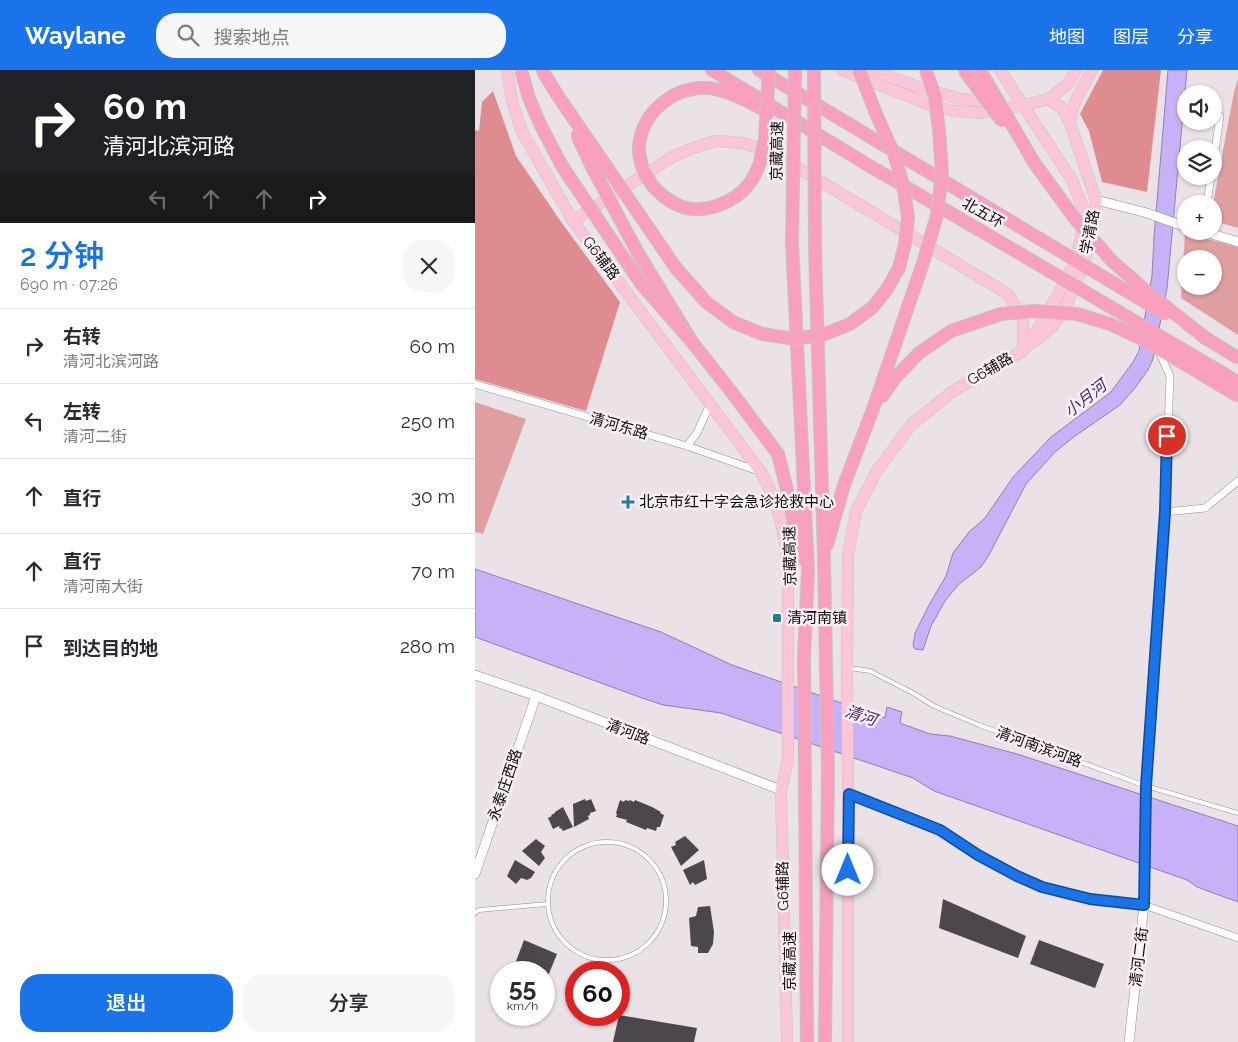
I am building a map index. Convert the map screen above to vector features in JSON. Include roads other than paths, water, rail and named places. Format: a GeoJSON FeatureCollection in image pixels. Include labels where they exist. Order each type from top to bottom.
{"type":"FeatureCollection","features":[{"type":"Feature","properties":{"kind":"highway"},"geometry":{"type":"LineString","coordinates":[[521,70],[529,98],[540,124],[562,166],[642,285],[692,342],[778,454],[799,550],[808,570]]}},
{"type":"Feature","properties":{"kind":"highway"},"geometry":{"type":"LineString","coordinates":[[543,70],[638,253],[692,342]]}},
{"type":"Feature","properties":{"kind":"highway","name":"北五环"},"geometry":{"type":"LineString","coordinates":[[712,70],[868,165],[1238,382]]}},
{"type":"Feature","properties":{"kind":"highway","name":"北五环"},"geometry":{"type":"LineString","coordinates":[[759,70],[1238,358]]}},
{"type":"Feature","properties":{"kind":"highway"},"geometry":{"type":"LineString","coordinates":[[769,70],[765,138],[759,163],[749,184],[739,194],[721,205],[694,210],[671,202],[652,185],[644,172],[640,160],[639,146],[646,122],[653,112],[668,98],[692,89],[708,88],[725,92],[752,103],[868,165]]}},
{"type":"Feature","properties":{"kind":"highway","name":"京藏高速"},"geometry":{"type":"LineString","coordinates":[[795,70],[792,242],[808,570],[804,656],[807,1042]]}},
{"type":"Feature","properties":{"kind":"highway"},"geometry":{"type":"LineString","coordinates":[[814,70],[815,248],[826,659],[825,1042]]}},
{"type":"Feature","properties":{"kind":"highway"},"geometry":{"type":"LineString","coordinates":[[558,96],[676,268],[706,302],[733,322],[762,334],[795,339],[825,334],[850,324],[873,307],[887,289],[899,268],[905,244],[908,217],[903,185],[894,154],[859,70]]}},
{"type":"Feature","properties":{"kind":"highway"},"geometry":{"type":"LineString","coordinates":[[824,557],[844,485],[873,409],[924,260],[937,215],[942,172],[935,97],[927,70]]}},
{"type":"Feature","properties":{"kind":"highway"},"geometry":{"type":"LineString","coordinates":[[964,70],[1076,220],[1112,261],[1208,340]]}},
{"type":"Feature","properties":{"kind":"highway"},"geometry":{"type":"LineString","coordinates":[[980,70],[1035,164]]}},
{"type":"Feature","properties":{"kind":"highway"},"geometry":{"type":"LineString","coordinates":[[873,409],[895,378],[919,353],[951,331],[1001,314],[1034,311],[1077,314],[1110,324],[1150,343],[1238,396]]}},
{"type":"Feature","properties":{"kind":"main road","name":"G6辅路"},"geometry":{"type":"LineString","coordinates":[[507,70],[512,101],[522,132],[573,221],[761,472],[772,495],[780,520],[788,560],[788,760],[781,790],[787,1042]]}},
{"type":"Feature","properties":{"kind":"main road"},"geometry":{"type":"LineString","coordinates":[[842,70],[929,105],[953,111],[980,113],[1049,99],[1069,83],[1076,70]]}},
{"type":"Feature","properties":{"kind":"main road"},"geometry":{"type":"LineString","coordinates":[[872,70],[918,87],[961,98],[1024,105]]}},
{"type":"Feature","properties":{"kind":"main road","name":"G6辅路"},"geometry":{"type":"LineString","coordinates":[[849,794],[848,555],[856,511],[877,471],[911,425],[953,391],[1023,350],[1043,321],[1073,266],[1081,238],[1083,208],[1071,180],[1000,70]]}},
{"type":"Feature","properties":{"kind":"main road"},"geometry":{"type":"LineString","coordinates":[[1070,123],[1076,100],[1092,70]]}},
{"type":"Feature","properties":{"kind":"main road","name":"学清路"},"geometry":{"type":"LineString","coordinates":[[1023,350],[1053,326],[1068,302],[1088,248],[1094,224],[1096,200],[1070,123],[1063,109],[1049,99]]}},
{"type":"Feature","properties":{"kind":"main road"},"geometry":{"type":"LineString","coordinates":[[573,221],[672,158],[693,148],[716,141],[742,143],[770,151],[1008,294],[1023,320],[1023,350]]}},
{"type":"Feature","properties":{"kind":"main road"},"geometry":{"type":"LineString","coordinates":[[848,1042],[849,794]]}},
{"type":"Feature","properties":{"kind":"street"},"geometry":{"type":"LineString","coordinates":[[1096,200],[1147,213],[1177,224]]}},
{"type":"Feature","properties":{"kind":"street"},"geometry":{"type":"LineString","coordinates":[[1222,237],[1238,242]]}},
{"type":"Feature","properties":{"kind":"street"},"geometry":{"type":"LineString","coordinates":[[1145,871],[1146,786],[1165,512],[1170,376],[1161,356]]}},
{"type":"Feature","properties":{"kind":"street","name":"清河东路"},"geometry":{"type":"LineString","coordinates":[[475,384],[687,446],[761,472]]}},
{"type":"Feature","properties":{"kind":"street"},"geometry":{"type":"LineString","coordinates":[[687,446],[697,433],[710,404]]}},
{"type":"Feature","properties":{"kind":"street"},"geometry":{"type":"LineString","coordinates":[[1165,512],[1205,508],[1238,481]]}},
{"type":"Feature","properties":{"kind":"street","name":"清河路"},"geometry":{"type":"LineString","coordinates":[[475,675],[536,696],[781,790]]}},
{"type":"Feature","properties":{"kind":"street","name":"永泰庄西路"},"geometry":{"type":"LineString","coordinates":[[475,874],[536,696]]}},
{"type":"Feature","properties":{"kind":"street"},"geometry":{"type":"LineString","coordinates":[[849,794],[940,830],[978,855],[1042,887],[1090,899],[1144,905],[1238,938]]}},
{"type":"Feature","properties":{"kind":"street","name":"清河二街"},"geometry":{"type":"LineString","coordinates":[[1129,1042],[1144,905],[1145,871]]}},
{"type":"Feature","properties":{"kind":"lane","name":"清河南滨河路"},"geometry":{"type":"LineString","coordinates":[[847,667],[870,671],[934,706],[979,725],[1146,786],[1238,813]]}},
{"type":"Feature","properties":{"kind":"lane"},"geometry":{"type":"LineString","coordinates":[[617,842],[642,853],[659,873],[667,898],[662,925],[647,946],[623,959],[597,960],[572,950],[554,930],[547,904],[551,878],[567,856],[590,844],[617,842]]}},
{"type":"Feature","properties":{"kind":"lane"},"geometry":{"type":"LineString","coordinates":[[475,913],[479,910],[547,904]]}},
{"type":"Feature","properties":{"kind":"water"},"geometry":{"type":"Polygon","coordinates":[[[1168,70],[1187,70],[1186,85],[1177,85],[1177,130],[1182,130],[1181,140],[1177,140],[1177,180],[1167,289],[1153,359],[1148,370],[1120,405],[1055,452],[1026,484],[981,567],[958,585],[945,601],[931,626],[923,650],[915,649],[913,646],[915,633],[946,576],[953,553],[969,532],[985,518],[1013,477],[1051,437],[1111,392],[1133,362],[1139,351],[1152,276],[1168,70]]]}},
{"type":"Feature","properties":{"kind":"water","name":"清河"},"geometry":{"type":"Polygon","coordinates":[[[475,569],[661,632],[732,665],[885,718],[887,707],[902,712],[900,723],[930,734],[950,736],[1017,754],[1238,826],[1238,902],[1197,887],[1187,880],[934,791],[913,778],[721,713],[663,705],[475,637],[475,569]]]}},
{"type":"Feature","properties":{"kind":"place","name":"北京市红十字会急诊抢救中心"},"geometry":{"type":"Point","coordinates":[628,502]}},
{"type":"Feature","properties":{"kind":"place","name":"清河南镇"},"geometry":{"type":"Point","coordinates":[777,618]}},
{"type":"Feature","properties":{"kind":"water label","name":"小月河"},"geometry":{"type":"Point","coordinates":[1085,398]}}]}
